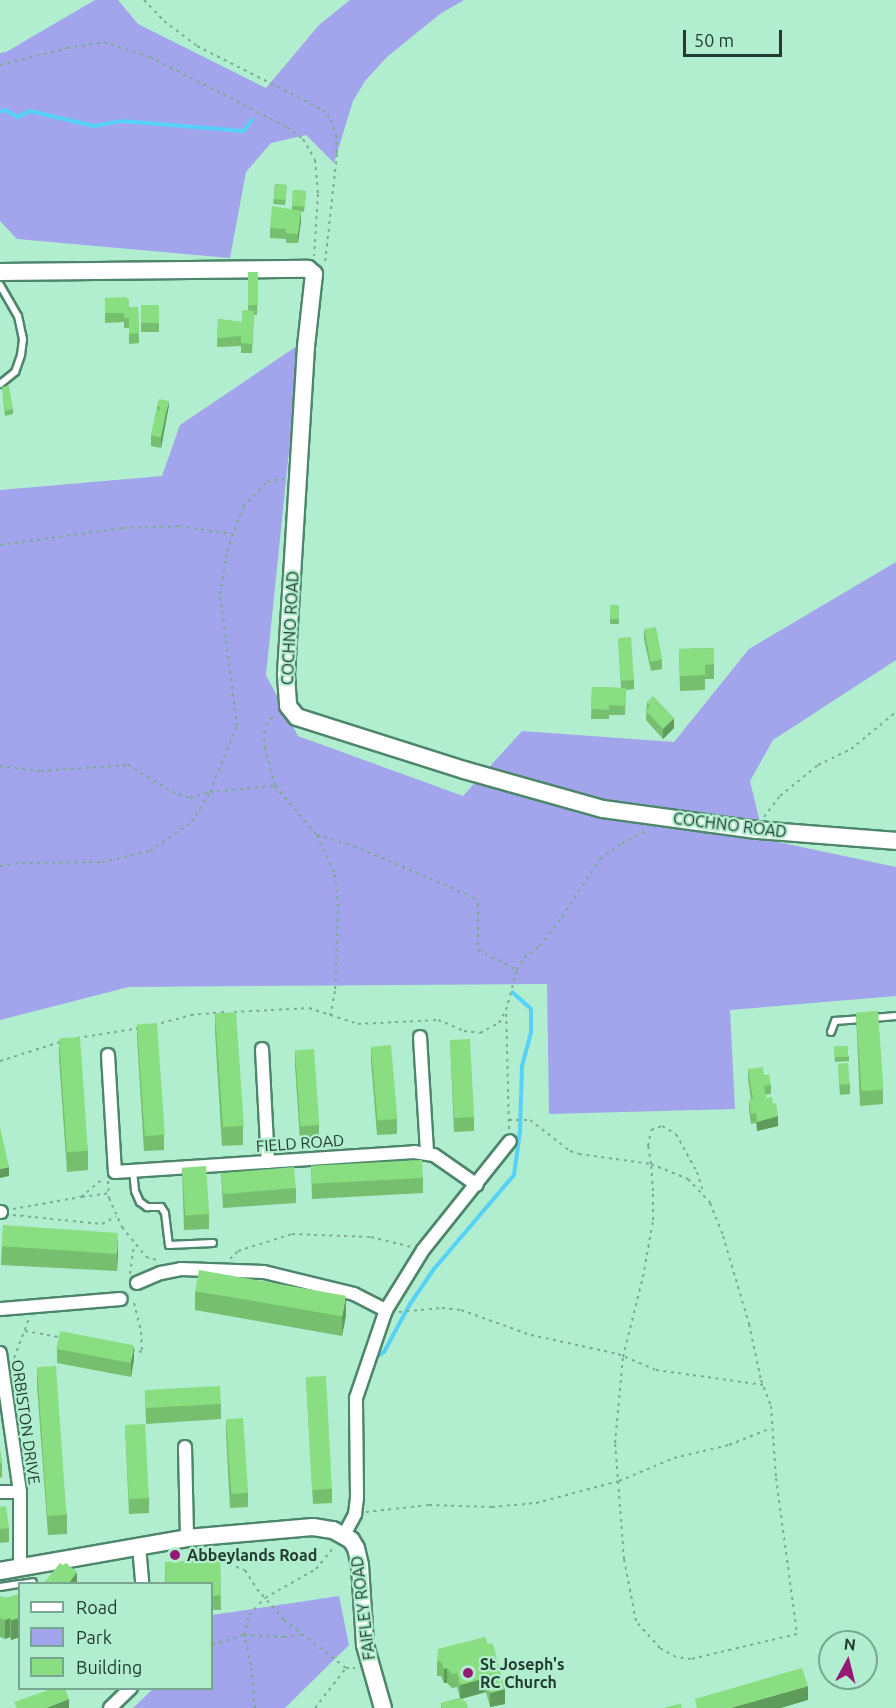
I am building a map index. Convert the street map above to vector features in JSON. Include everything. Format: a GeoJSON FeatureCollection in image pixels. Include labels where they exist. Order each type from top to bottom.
{"type":"FeatureCollection","features":[{"type":"Feature","properties":{"kind":"street"},"geometry":{"type":"LineString","coordinates":[[0,272],[311,271]]}},
{"type":"Feature","properties":{"kind":"street","name":"COCHNO ROAD"},"geometry":{"type":"LineString","coordinates":[[311,271],[286,675],[290,710],[311,722],[578,803],[757,830],[896,841]]}},
{"type":"Feature","properties":{"kind":"street"},"geometry":{"type":"LineString","coordinates":[[420,1037],[427,1153],[447,1162],[477,1185]]}},
{"type":"Feature","properties":{"kind":"street"},"geometry":{"type":"LineString","coordinates":[[262,1049],[268,1162]]}},
{"type":"Feature","properties":{"kind":"street","name":"FIELD ROAD"},"geometry":{"type":"LineString","coordinates":[[108,1055],[115,1172],[427,1153]]}},
{"type":"Feature","properties":{"kind":"street"},"geometry":{"type":"LineString","coordinates":[[344,1535],[355,1514],[356,1398],[392,1311],[423,1250],[510,1141]]}},
{"type":"Feature","properties":{"kind":"street"},"geometry":{"type":"LineString","coordinates":[[133,1283],[172,1270],[223,1269],[264,1272],[313,1282],[354,1294],[392,1311]]}},
{"type":"Feature","properties":{"kind":"street"},"geometry":{"type":"LineString","coordinates":[[0,1309],[127,1299]]}},
{"type":"Feature","properties":{"kind":"street","name":"ORBISTON DRIVE"},"geometry":{"type":"LineString","coordinates":[[0,1353],[20,1492],[15,1576]]}},
{"type":"Feature","properties":{"kind":"street"},"geometry":{"type":"LineString","coordinates":[[185,1447],[187,1538]]}},
{"type":"Feature","properties":{"kind":"street"},"geometry":{"type":"LineString","coordinates":[[0,1492],[20,1492]]}},
{"type":"Feature","properties":{"kind":"street","name":"FAIFLEY ROAD"},"geometry":{"type":"LineString","coordinates":[[15,1576],[139,1546],[187,1538],[313,1527],[327,1528],[344,1535],[356,1548],[360,1565],[365,1645],[383,1708]]}},
{"type":"Feature","properties":{"kind":"street"},"geometry":{"type":"LineString","coordinates":[[139,1546],[142,1582]]}},
{"type":"Feature","properties":{"kind":"street"},"geometry":{"type":"LineString","coordinates":[[110,1708],[129,1690]]}},
{"type":"Feature","properties":{"kind":"lane"},"geometry":{"type":"LineString","coordinates":[[0,285],[18,315],[23,339],[21,355],[15,372],[0,384]]}},
{"type":"Feature","properties":{"kind":"lane"},"geometry":{"type":"LineString","coordinates":[[831,1032],[835,1021],[896,1017]]}},
{"type":"Feature","properties":{"kind":"lane"},"geometry":{"type":"LineString","coordinates":[[133,1171],[135,1191],[140,1202],[147,1207],[161,1207],[165,1213],[169,1245],[213,1243]]}},
{"type":"Feature","properties":{"kind":"lane"},"geometry":{"type":"LineString","coordinates":[[0,1587],[15,1576],[33,1582]]}},
{"type":"Feature","properties":{"kind":"path"},"geometry":{"type":"LineString","coordinates":[[144,0],[164,21],[197,46],[323,110],[331,120],[336,135],[337,154],[326,260],[311,271]]}},
{"type":"Feature","properties":{"kind":"path"},"geometry":{"type":"LineString","coordinates":[[0,64],[67,48],[105,42],[150,57],[287,126],[303,139],[315,160],[318,194],[311,271]]}},
{"type":"Feature","properties":{"kind":"path"},"geometry":{"type":"LineString","coordinates":[[0,866],[22,863],[102,862],[150,851],[192,822],[210,792],[237,726],[220,594],[227,551],[243,507],[267,482],[299,475]]}},
{"type":"Feature","properties":{"kind":"path"},"geometry":{"type":"LineString","coordinates":[[0,545],[123,528],[179,526],[233,534]]}},
{"type":"Feature","properties":{"kind":"path"},"geometry":{"type":"LineString","coordinates":[[290,710],[270,719],[264,733],[265,748],[275,786],[317,835],[335,874],[338,911],[335,990],[330,1016]]}},
{"type":"Feature","properties":{"kind":"path"},"geometry":{"type":"LineString","coordinates":[[757,830],[771,805],[780,796],[818,765],[851,749],[896,712]]}},
{"type":"Feature","properties":{"kind":"path"},"geometry":{"type":"LineString","coordinates":[[0,766],[41,771],[128,765],[172,792],[190,798],[210,792],[275,786]]}},
{"type":"Feature","properties":{"kind":"path"},"geometry":{"type":"LineString","coordinates":[[73,1039],[157,1025],[191,1015],[309,1008],[358,1024],[438,1020],[464,1031],[480,1033],[499,1023],[506,1010],[517,970],[524,958],[540,946],[600,859],[622,843],[669,818]]}},
{"type":"Feature","properties":{"kind":"path"},"geometry":{"type":"LineString","coordinates":[[317,835],[354,846],[473,897],[478,904],[478,950],[517,970]]}},
{"type":"Feature","properties":{"kind":"path"},"geometry":{"type":"LineString","coordinates":[[506,1010],[510,1141]]}},
{"type":"Feature","properties":{"kind":"path"},"geometry":{"type":"LineString","coordinates":[[0,1061],[63,1042]]}},
{"type":"Feature","properties":{"kind":"path"},"geometry":{"type":"LineString","coordinates":[[510,1120],[524,1119],[570,1151],[651,1164],[688,1179],[703,1192]]}},
{"type":"Feature","properties":{"kind":"path"},"geometry":{"type":"LineString","coordinates":[[657,1126],[671,1129],[697,1172],[703,1192],[710,1203],[723,1236],[771,1406],[797,1634],[691,1659],[676,1657],[660,1648],[636,1621],[624,1559],[615,1433],[623,1357],[650,1241],[653,1210],[648,1146],[651,1130],[657,1126]]}},
{"type":"Feature","properties":{"kind":"path"},"geometry":{"type":"LineString","coordinates":[[81,1197],[108,1174],[109,1193],[117,1217],[134,1244],[146,1257],[159,1261]]}},
{"type":"Feature","properties":{"kind":"path"},"geometry":{"type":"LineString","coordinates":[[1,1212],[109,1193]]}},
{"type":"Feature","properties":{"kind":"path"},"geometry":{"type":"LineString","coordinates":[[1,1212],[22,1218],[102,1224],[117,1217]]}},
{"type":"Feature","properties":{"kind":"path"},"geometry":{"type":"LineString","coordinates":[[223,1269],[238,1251],[282,1236],[371,1237],[411,1246]]}},
{"type":"Feature","properties":{"kind":"path"},"geometry":{"type":"LineString","coordinates":[[133,1283],[134,1244]]}},
{"type":"Feature","properties":{"kind":"path"},"geometry":{"type":"LineString","coordinates":[[127,1299],[141,1332],[142,1352],[130,1350]]}},
{"type":"Feature","properties":{"kind":"path"},"geometry":{"type":"LineString","coordinates":[[4,1381],[29,1322],[27,1307]]}},
{"type":"Feature","properties":{"kind":"path"},"geometry":{"type":"LineString","coordinates":[[392,1311],[442,1308],[461,1310],[531,1335],[623,1357],[656,1370],[764,1385]]}},
{"type":"Feature","properties":{"kind":"path"},"geometry":{"type":"LineString","coordinates":[[25,1331],[60,1337]]}},
{"type":"Feature","properties":{"kind":"path"},"geometry":{"type":"LineString","coordinates":[[355,1514],[429,1505],[492,1507],[536,1503],[619,1481],[674,1458],[729,1445],[772,1427]]}},
{"type":"Feature","properties":{"kind":"path"},"geometry":{"type":"LineString","coordinates":[[255,1708],[251,1665],[244,1635],[249,1615],[265,1598],[316,1569],[344,1535]]}},
{"type":"Feature","properties":{"kind":"path"},"geometry":{"type":"LineString","coordinates":[[222,1536],[229,1564],[245,1570],[284,1620],[346,1668],[315,1708]]}},
{"type":"Feature","properties":{"kind":"path"},"geometry":{"type":"LineString","coordinates":[[213,1645],[244,1635],[284,1637],[302,1634]]}},
{"type":"Feature","properties":{"kind":"green space"},"geometry":{"type":"Polygon","coordinates":[[[95,0],[118,0],[138,24],[266,88],[319,25],[350,0],[464,0],[440,14],[387,57],[365,81],[353,101],[334,163],[306,135],[271,143],[246,172],[230,258],[17,239],[0,221],[0,53],[6,52],[95,0]]]}},
{"type":"Feature","properties":{"kind":"green space"},"geometry":{"type":"Polygon","coordinates":[[[300,344],[266,675],[298,736],[463,796],[522,731],[674,742],[749,649],[896,562],[896,660],[773,740],[750,781],[764,839],[896,867],[896,996],[730,1010],[735,1109],[549,1114],[547,984],[129,987],[0,1020],[0,490],[162,476],[180,425],[300,344]]]}},
{"type":"Feature","properties":{"kind":"green space"},"geometry":{"type":"Polygon","coordinates":[[[339,1596],[349,1645],[285,1708],[133,1708],[152,1690],[213,1690],[213,1615],[339,1596]]]}},
{"type":"Feature","properties":{"kind":"building"},"geometry":{"type":"Polygon","coordinates":[[[275,184],[287,185],[286,200],[274,199],[275,184]]]}},
{"type":"Feature","properties":{"kind":"building"},"geometry":{"type":"Polygon","coordinates":[[[293,190],[306,191],[305,207],[292,206],[293,190]]]}},
{"type":"Feature","properties":{"kind":"building"},"geometry":{"type":"Polygon","coordinates":[[[272,206],[301,211],[298,234],[286,233],[286,229],[270,228],[272,206]]]}},
{"type":"Feature","properties":{"kind":"building"},"geometry":{"type":"Polygon","coordinates":[[[248,272],[258,272],[258,305],[248,305],[248,272]]]}},
{"type":"Feature","properties":{"kind":"building"},"geometry":{"type":"Polygon","coordinates":[[[126,297],[129,300],[129,307],[138,307],[139,333],[129,334],[129,318],[124,318],[124,313],[105,313],[105,298],[126,297]]]}},
{"type":"Feature","properties":{"kind":"building"},"geometry":{"type":"Polygon","coordinates":[[[141,305],[159,305],[159,323],[141,323],[141,305]]]}},
{"type":"Feature","properties":{"kind":"building"},"geometry":{"type":"Polygon","coordinates":[[[242,310],[254,311],[252,344],[241,343],[241,336],[217,338],[218,319],[242,322],[242,310]]]}},
{"type":"Feature","properties":{"kind":"building"},"geometry":{"type":"Polygon","coordinates":[[[9,386],[13,409],[5,411],[2,387],[9,386]]]}},
{"type":"Feature","properties":{"kind":"building"},"geometry":{"type":"Polygon","coordinates":[[[159,399],[169,401],[166,412],[159,411],[160,407],[157,406],[159,399]]]}},
{"type":"Feature","properties":{"kind":"building"},"geometry":{"type":"Polygon","coordinates":[[[156,410],[166,412],[161,437],[151,436],[156,410]]]}},
{"type":"Feature","properties":{"kind":"building"},"geometry":{"type":"Polygon","coordinates":[[[610,605],[619,605],[619,619],[610,619],[610,605]]]}},
{"type":"Feature","properties":{"kind":"building"},"geometry":{"type":"Polygon","coordinates":[[[656,627],[662,659],[651,662],[644,629],[656,627]]]}},
{"type":"Feature","properties":{"kind":"building"},"geometry":{"type":"Polygon","coordinates":[[[631,637],[634,680],[621,681],[618,638],[631,637]]]}},
{"type":"Feature","properties":{"kind":"building"},"geometry":{"type":"Polygon","coordinates":[[[714,648],[714,664],[705,665],[705,675],[680,676],[679,649],[714,648]]]}},
{"type":"Feature","properties":{"kind":"building"},"geometry":{"type":"Polygon","coordinates":[[[592,687],[626,688],[625,706],[609,705],[609,710],[591,709],[592,687]]]}},
{"type":"Feature","properties":{"kind":"building"},"geometry":{"type":"Polygon","coordinates":[[[653,696],[674,718],[663,729],[646,711],[650,706],[647,702],[653,696]]]}},
{"type":"Feature","properties":{"kind":"building"},"geometry":{"type":"Polygon","coordinates":[[[878,1011],[884,1090],[862,1091],[856,1013],[878,1011]]]}},
{"type":"Feature","properties":{"kind":"building"},"geometry":{"type":"Polygon","coordinates":[[[236,1012],[244,1126],[223,1127],[215,1013],[236,1012]]]}},
{"type":"Feature","properties":{"kind":"building"},"geometry":{"type":"Polygon","coordinates":[[[157,1023],[165,1135],[145,1136],[137,1024],[157,1023]]]}},
{"type":"Feature","properties":{"kind":"building"},"geometry":{"type":"Polygon","coordinates":[[[80,1037],[88,1151],[67,1152],[59,1038],[80,1037]]]}},
{"type":"Feature","properties":{"kind":"building"},"geometry":{"type":"Polygon","coordinates":[[[470,1039],[474,1117],[454,1118],[450,1040],[470,1039]]]}},
{"type":"Feature","properties":{"kind":"building"},"geometry":{"type":"Polygon","coordinates":[[[391,1045],[397,1119],[378,1120],[371,1047],[391,1045]]]}},
{"type":"Feature","properties":{"kind":"building"},"geometry":{"type":"Polygon","coordinates":[[[834,1046],[848,1046],[848,1057],[834,1057],[834,1046]]]}},
{"type":"Feature","properties":{"kind":"building"},"geometry":{"type":"Polygon","coordinates":[[[314,1049],[319,1125],[300,1126],[295,1050],[314,1049]]]}},
{"type":"Feature","properties":{"kind":"building"},"geometry":{"type":"Polygon","coordinates":[[[848,1063],[850,1084],[840,1085],[838,1064],[848,1063]]]}},
{"type":"Feature","properties":{"kind":"building"},"geometry":{"type":"Polygon","coordinates":[[[763,1067],[764,1075],[769,1074],[771,1085],[764,1086],[766,1098],[772,1097],[773,1104],[776,1103],[778,1116],[757,1122],[756,1113],[751,1114],[749,1100],[753,1099],[748,1069],[763,1067]]]}},
{"type":"Feature","properties":{"kind":"building"},"geometry":{"type":"Polygon","coordinates":[[[0,1127],[9,1167],[0,1169],[0,1127]]]}},
{"type":"Feature","properties":{"kind":"building"},"geometry":{"type":"Polygon","coordinates":[[[422,1160],[423,1178],[312,1184],[311,1166],[422,1160]]]}},
{"type":"Feature","properties":{"kind":"building"},"geometry":{"type":"Polygon","coordinates":[[[206,1166],[209,1214],[185,1216],[182,1168],[206,1166]]]}},
{"type":"Feature","properties":{"kind":"building"},"geometry":{"type":"Polygon","coordinates":[[[294,1167],[296,1188],[223,1194],[221,1173],[294,1167]]]}},
{"type":"Feature","properties":{"kind":"building"},"geometry":{"type":"Polygon","coordinates":[[[3,1225],[118,1233],[116,1254],[2,1246],[3,1225]]]}},
{"type":"Feature","properties":{"kind":"building"},"geometry":{"type":"Polygon","coordinates":[[[199,1270],[346,1296],[342,1317],[195,1291],[199,1270]]]}},
{"type":"Feature","properties":{"kind":"building"},"geometry":{"type":"Polygon","coordinates":[[[60,1331],[134,1345],[130,1363],[57,1349],[60,1331]]]}},
{"type":"Feature","properties":{"kind":"building"},"geometry":{"type":"Polygon","coordinates":[[[56,1366],[66,1515],[47,1516],[37,1367],[56,1366]]]}},
{"type":"Feature","properties":{"kind":"building"},"geometry":{"type":"Polygon","coordinates":[[[326,1376],[332,1489],[312,1490],[306,1377],[326,1376]]]}},
{"type":"Feature","properties":{"kind":"building"},"geometry":{"type":"Polygon","coordinates":[[[220,1386],[221,1404],[146,1408],[145,1390],[220,1386]]]}},
{"type":"Feature","properties":{"kind":"building"},"geometry":{"type":"Polygon","coordinates":[[[243,1418],[248,1493],[231,1494],[226,1419],[243,1418]]]}},
{"type":"Feature","properties":{"kind":"building"},"geometry":{"type":"Polygon","coordinates":[[[145,1424],[149,1498],[129,1499],[125,1425],[145,1424]]]}},
{"type":"Feature","properties":{"kind":"building"},"geometry":{"type":"Polygon","coordinates":[[[6,1506],[9,1528],[0,1529],[0,1507],[6,1506]]]}},
{"type":"Feature","properties":{"kind":"building"},"geometry":{"type":"Polygon","coordinates":[[[220,1560],[221,1595],[213,1596],[213,1582],[166,1582],[165,1562],[220,1560]]]}},
{"type":"Feature","properties":{"kind":"building"},"geometry":{"type":"Polygon","coordinates":[[[60,1563],[63,1565],[66,1563],[77,1572],[70,1582],[45,1582],[60,1563]]]}},
{"type":"Feature","properties":{"kind":"building"},"geometry":{"type":"Polygon","coordinates":[[[18,1595],[18,1618],[5,1620],[0,1618],[0,1596],[6,1598],[18,1595]]]}},
{"type":"Feature","properties":{"kind":"building"},"geometry":{"type":"Polygon","coordinates":[[[485,1637],[486,1643],[493,1644],[505,1689],[490,1693],[486,1678],[460,1685],[457,1673],[452,1674],[447,1668],[444,1669],[441,1662],[437,1661],[438,1649],[485,1637]]]}},
{"type":"Feature","properties":{"kind":"building"},"geometry":{"type":"Polygon","coordinates":[[[802,1668],[808,1686],[730,1708],[697,1708],[695,1699],[802,1668]]]}},
{"type":"Feature","properties":{"kind":"building"},"geometry":{"type":"Polygon","coordinates":[[[48,1690],[65,1690],[69,1699],[46,1708],[17,1708],[14,1702],[48,1690]]]}},
{"type":"Feature","properties":{"kind":"building"},"geometry":{"type":"Polygon","coordinates":[[[462,1698],[466,1701],[468,1708],[442,1708],[441,1703],[462,1698]]]}},
{"type":"Feature","properties":{"kind":"building"},"geometry":{"type":"Polygon","coordinates":[[[681,1703],[682,1708],[664,1708],[681,1703]]]}},
{"type":"Feature","properties":{"kind":"waterway"},"geometry":{"type":"LineString","coordinates":[[0,112],[5,110],[18,117],[30,111],[94,126],[122,121],[244,131],[252,119]]}},
{"type":"Feature","properties":{"kind":"waterway"},"geometry":{"type":"LineString","coordinates":[[375,1358],[384,1352],[410,1304],[434,1269],[514,1175],[520,1131],[522,1066],[531,1032],[531,1009],[512,992]]}},
{"type":"Feature","properties":{"kind":"place","name":"Abbeylands Road"},"geometry":{"type":"Point","coordinates":[175,1555]}},
{"type":"Feature","properties":{"kind":"place","name":"St Joseph's RC Church"},"geometry":{"type":"Point","coordinates":[468,1673]}}]}
